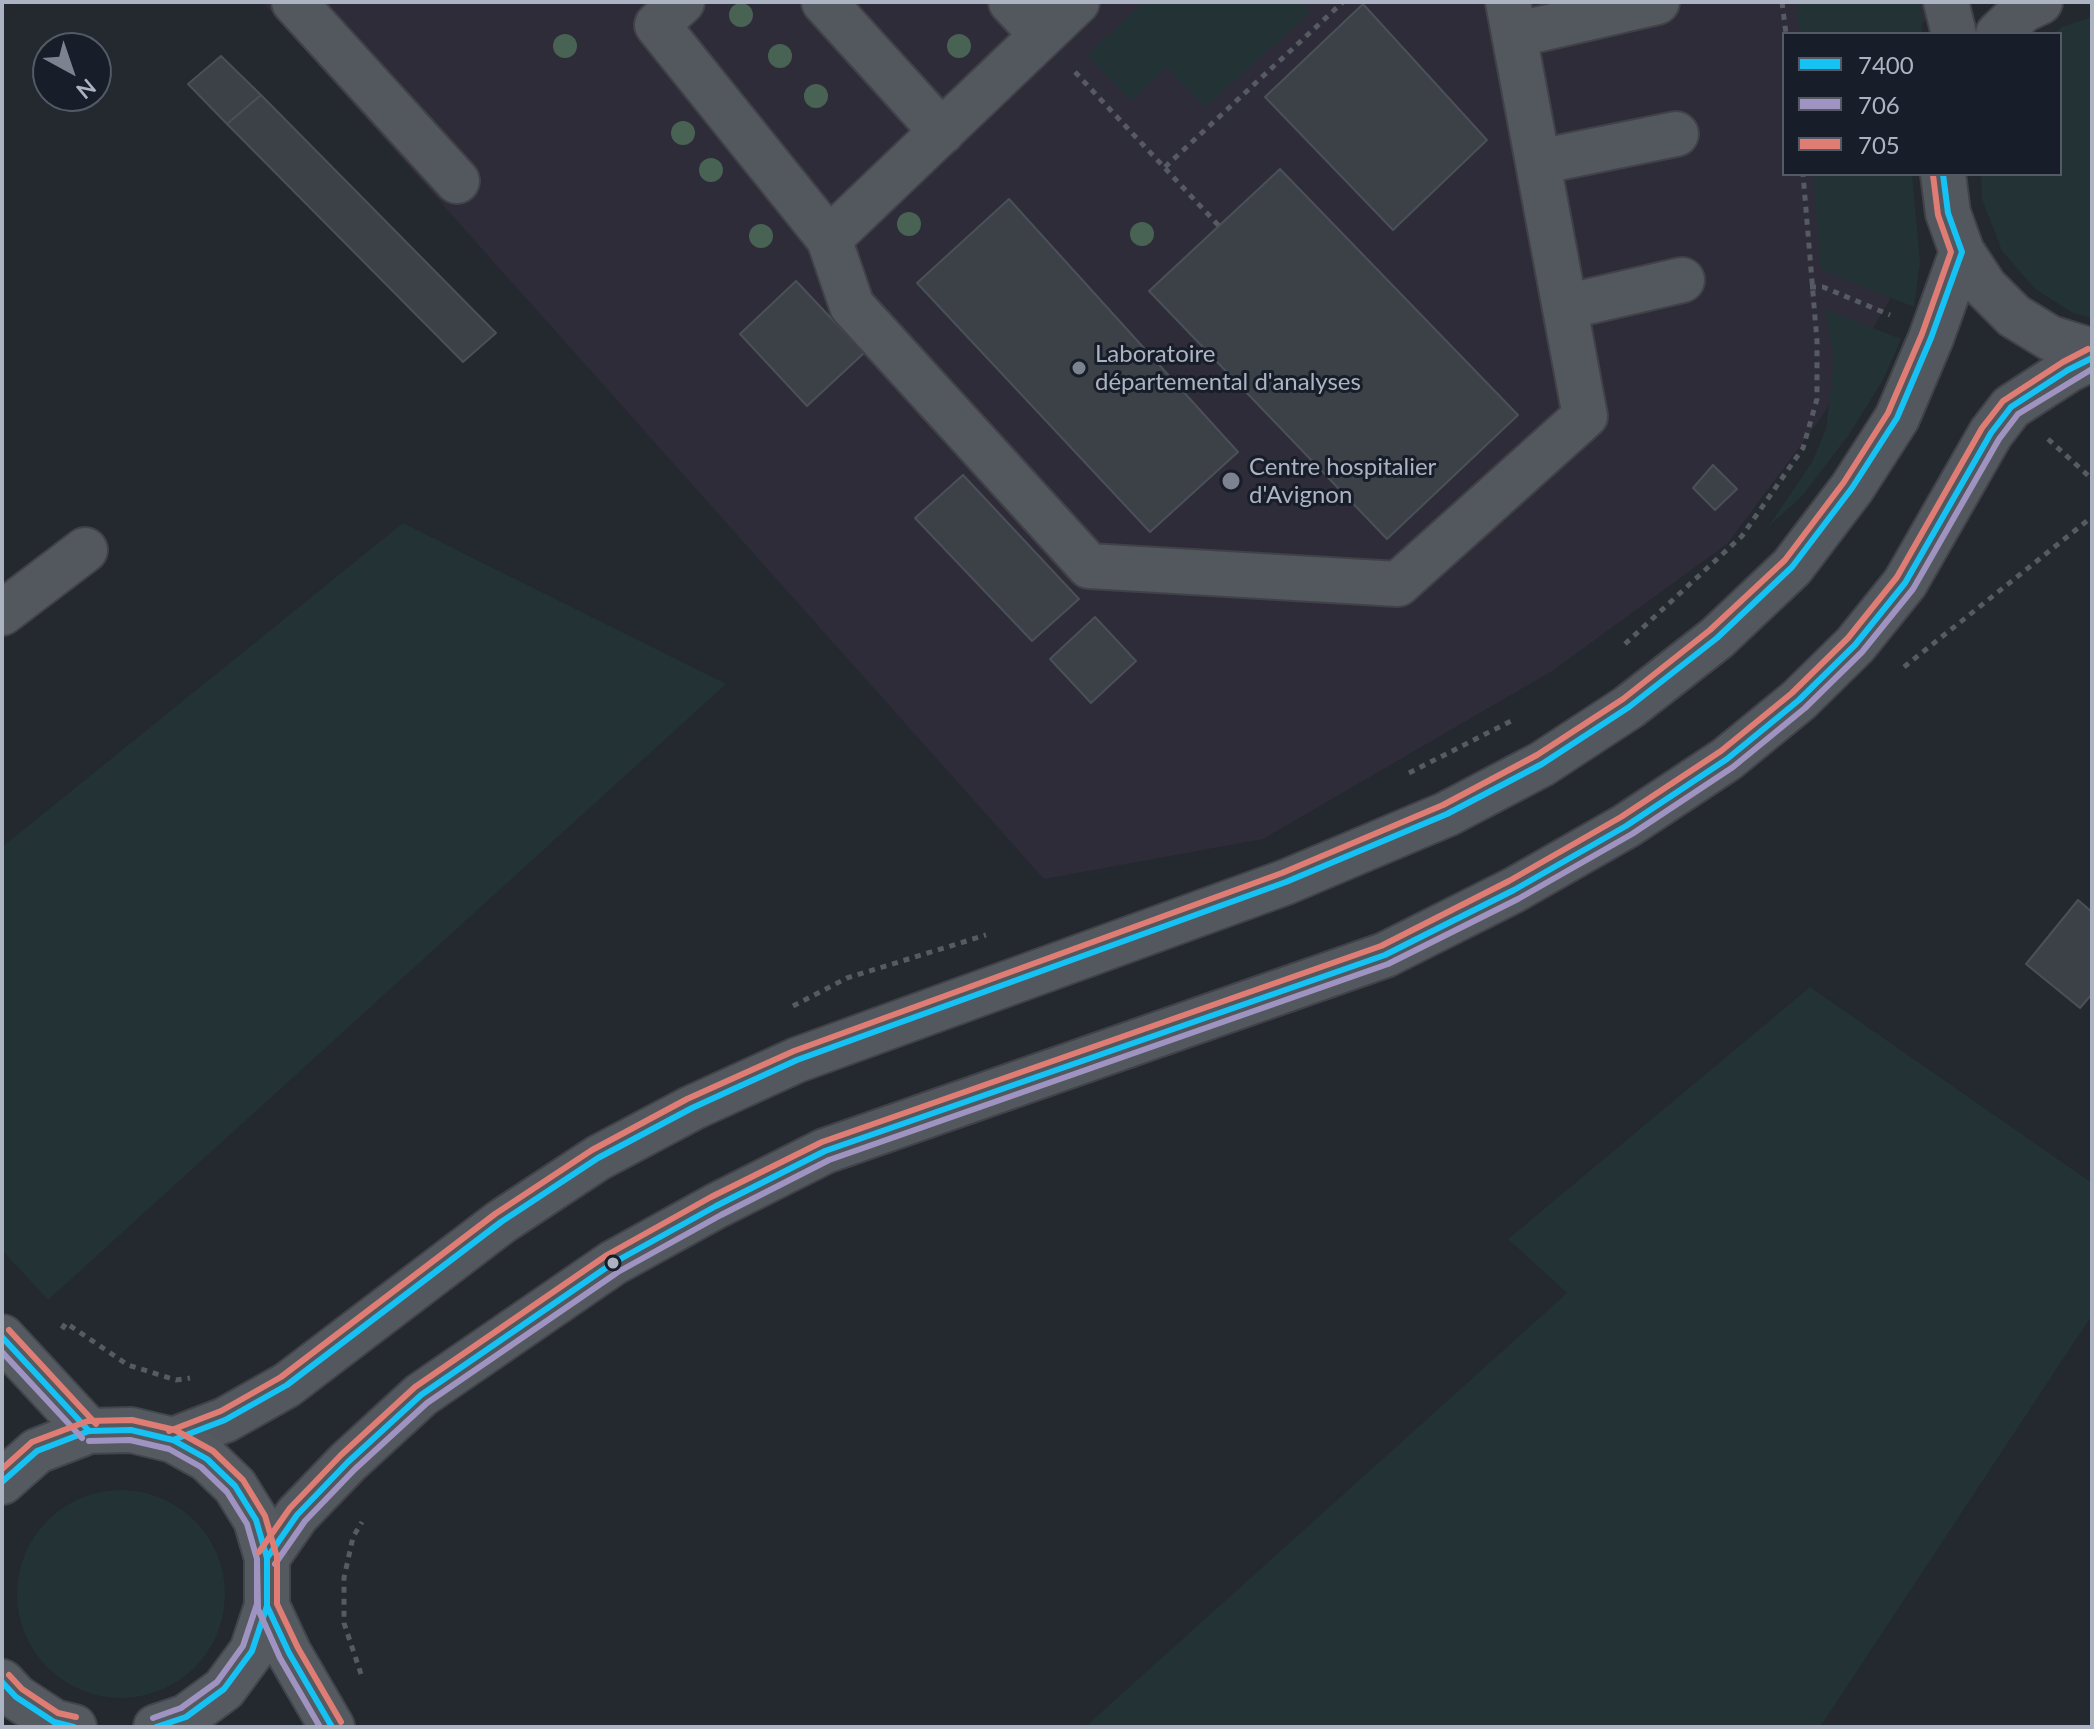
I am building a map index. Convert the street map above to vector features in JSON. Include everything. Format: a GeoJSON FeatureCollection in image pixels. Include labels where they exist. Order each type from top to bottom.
{"type":"FeatureCollection","features":[{"type":"Feature","properties":{"kind":"main road"},"geometry":{"type":"LineString","coordinates":[[15,1351],[89,1431]]}},
{"type":"Feature","properties":{"kind":"main road"},"geometry":{"type":"LineString","coordinates":[[2,1482],[37,1451],[89,1431],[131,1430],[173,1440],[207,1459],[235,1486],[256,1520],[267,1558],[267,1606],[252,1651],[224,1689],[186,1717],[156,1727]]}},
{"type":"Feature","properties":{"kind":"main road"},"geometry":{"type":"LineString","coordinates":[[267,1606],[289,1653],[332,1727]]}},
{"type":"Feature","properties":{"kind":"main road"},"geometry":{"type":"LineString","coordinates":[[2,1682],[16,1697],[54,1722],[74,1727]]}},
{"type":"Feature","properties":{"kind":"street"},"geometry":{"type":"LineString","coordinates":[[294,2],[457,181]]}},
{"type":"Feature","properties":{"kind":"street"},"geometry":{"type":"LineString","coordinates":[[682,2],[657,25],[829,239],[852,306],[1089,566],[1398,584],[1585,416],[1511,19],[1657,2]]}},
{"type":"Feature","properties":{"kind":"street"},"geometry":{"type":"LineString","coordinates":[[824,2],[942,132]]}},
{"type":"Feature","properties":{"kind":"street"},"geometry":{"type":"LineString","coordinates":[[1011,2],[1042,35]]}},
{"type":"Feature","properties":{"kind":"street"},"geometry":{"type":"LineString","coordinates":[[829,239],[1077,2]]}},
{"type":"Feature","properties":{"kind":"street"},"geometry":{"type":"LineString","coordinates":[[1946,2],[1954,32]]}},
{"type":"Feature","properties":{"kind":"street"},"geometry":{"type":"LineString","coordinates":[[2000,32],[2023,10],[2040,2]]}},
{"type":"Feature","properties":{"kind":"street"},"geometry":{"type":"LineString","coordinates":[[1538,162],[1676,134]]}},
{"type":"Feature","properties":{"kind":"street"},"geometry":{"type":"LineString","coordinates":[[1943,176],[1948,213],[1962,252],[1985,287],[2014,316],[2050,338],[2092,351]]}},
{"type":"Feature","properties":{"kind":"street"},"geometry":{"type":"LineString","coordinates":[[173,1440],[225,1420],[287,1385],[501,1222],[598,1158],[692,1108],[797,1060],[1286,882],[1447,814],[1542,764],[1629,707],[1717,638],[1792,567],[1852,488],[1897,418],[1931,338],[1962,252]]}},
{"type":"Feature","properties":{"kind":"street"},"geometry":{"type":"LineString","coordinates":[[1565,307],[1682,280]]}},
{"type":"Feature","properties":{"kind":"street"},"geometry":{"type":"LineString","coordinates":[[267,1558],[297,1515],[348,1462],[421,1395],[613,1263],[716,1206],[825,1151],[1385,955],[1514,890],[1626,826],[1727,759],[1799,700],[1855,645],[1905,583],[1991,433],[2011,407],[2092,358]]}},
{"type":"Feature","properties":{"kind":"street"},"geometry":{"type":"LineString","coordinates":[[2,613],[85,550]]}},
{"type":"Feature","properties":{"kind":"path"},"geometry":{"type":"LineString","coordinates":[[1165,167],[1343,2]]}},
{"type":"Feature","properties":{"kind":"path"},"geometry":{"type":"LineString","coordinates":[[1782,2],[1786,32]]}},
{"type":"Feature","properties":{"kind":"path"},"geometry":{"type":"LineString","coordinates":[[1042,35],[1219,226]]}},
{"type":"Feature","properties":{"kind":"path"},"geometry":{"type":"LineString","coordinates":[[1623,645],[1742,536],[1803,448],[1817,399],[1817,341],[1810,287],[1803,176]]}},
{"type":"Feature","properties":{"kind":"path"},"geometry":{"type":"LineString","coordinates":[[1810,287],[1823,287],[1894,317]]}},
{"type":"Feature","properties":{"kind":"path"},"geometry":{"type":"LineString","coordinates":[[2040,432],[2092,479]]}},
{"type":"Feature","properties":{"kind":"path"},"geometry":{"type":"LineString","coordinates":[[1400,778],[1521,716]]}},
{"type":"Feature","properties":{"kind":"path"},"geometry":{"type":"LineString","coordinates":[[781,1012],[847,978],[994,933]]}},
{"type":"Feature","properties":{"kind":"path"},"geometry":{"type":"LineString","coordinates":[[15,1351],[66,1323],[128,1365],[176,1380],[200,1377]]}},
{"type":"Feature","properties":{"kind":"path"},"geometry":{"type":"LineString","coordinates":[[348,1462],[378,1497],[353,1537],[344,1578],[344,1623],[365,1686]]}},
{"type":"Feature","properties":{"kind":"shaded area","name":"Centre hospitalier d'Avignon"},"geometry":{"type":"Polygon","coordinates":[[[262,2],[1939,2],[1916,32],[1782,32],[1782,176],[1875,176],[1900,282],[1821,418],[1727,544],[1552,671],[1263,839],[1044,879],[262,2]]]}},
{"type":"Feature","properties":{"kind":"shaded area"},"geometry":{"type":"Polygon","coordinates":[[[1143,2],[1300,2],[1311,12],[1205,107],[1167,67],[1132,101],[1087,55],[1143,2]]]}},
{"type":"Feature","properties":{"kind":"shaded area"},"geometry":{"type":"Polygon","coordinates":[[[1796,2],[1920,2],[1922,32],[1800,32],[1796,2]]]}},
{"type":"Feature","properties":{"kind":"shaded area"},"geometry":{"type":"Polygon","coordinates":[[[2092,17],[2092,318],[2073,313],[2035,289],[2002,251],[1982,199],[1981,176],[2062,176],[2062,32],[2056,32],[2092,17]]]}},
{"type":"Feature","properties":{"kind":"shaded area"},"geometry":{"type":"Polygon","coordinates":[[[1813,176],[1912,176],[1920,262],[1914,307],[1821,270],[1813,176]]]}},
{"type":"Feature","properties":{"kind":"shaded area"},"geometry":{"type":"Polygon","coordinates":[[[1825,309],[1901,339],[1883,380],[1848,436],[1802,496],[1768,527],[1812,462],[1826,429],[1834,361],[1825,309]]]}},
{"type":"Feature","properties":{"kind":"shaded area"},"geometry":{"type":"Polygon","coordinates":[[[403,523],[726,684],[48,1300],[2,1250],[2,847],[403,523]]]}},
{"type":"Feature","properties":{"kind":"shaded area"},"geometry":{"type":"Polygon","coordinates":[[[1810,987],[2092,1183],[2092,1315],[1820,1727],[1085,1727],[1567,1293],[1508,1239],[1810,987]]]}},
{"type":"Feature","properties":{"kind":"shaded area"},"geometry":{"type":"Polygon","coordinates":[[[121,1490],[161,1498],[194,1521],[217,1554],[225,1594],[217,1634],[194,1667],[161,1690],[121,1698],[81,1690],[48,1667],[25,1634],[17,1594],[25,1554],[48,1521],[81,1498],[121,1490]]]}},
{"type":"Feature","properties":{"kind":"building"},"geometry":{"type":"Polygon","coordinates":[[[1363,4],[1487,140],[1393,230],[1265,97],[1363,4]]]}},
{"type":"Feature","properties":{"kind":"building"},"geometry":{"type":"Polygon","coordinates":[[[221,56],[261,95],[227,124],[188,84],[221,56]]]}},
{"type":"Feature","properties":{"kind":"building"},"geometry":{"type":"Polygon","coordinates":[[[261,95],[496,333],[463,362],[227,124],[261,95]]]}},
{"type":"Feature","properties":{"kind":"building"},"geometry":{"type":"Polygon","coordinates":[[[1280,169],[1518,415],[1387,539],[1149,291],[1280,169]]]}},
{"type":"Feature","properties":{"kind":"building","name":"Laboratoire départemental d'analyses"},"geometry":{"type":"Polygon","coordinates":[[[1009,199],[1238,452],[1150,532],[917,283],[1009,199]]]}},
{"type":"Feature","properties":{"kind":"building"},"geometry":{"type":"Polygon","coordinates":[[[796,281],[864,353],[807,406],[740,334],[796,281]]]}},
{"type":"Feature","properties":{"kind":"building"},"geometry":{"type":"Polygon","coordinates":[[[1713,465],[1737,489],[1715,510],[1693,488],[1713,465]]]}},
{"type":"Feature","properties":{"kind":"building"},"geometry":{"type":"Polygon","coordinates":[[[963,475],[1079,599],[1032,641],[915,518],[963,475]]]}},
{"type":"Feature","properties":{"kind":"building"},"geometry":{"type":"Polygon","coordinates":[[[1095,617],[1136,661],[1091,703],[1050,659],[1095,617]]]}},
{"type":"Feature","properties":{"kind":"building"},"geometry":{"type":"Polygon","coordinates":[[[2078,900],[2092,912],[2092,994],[2080,1008],[2026,964],[2078,900]]]}},
{"type":"Feature","properties":{"kind":"transit line","name":"705"},"geometry":{"type":"LineString","coordinates":[[169,1431],[221,1411],[281,1377],[495,1214],[592,1150],[687,1099],[794,1051],[1282,873],[1443,805],[1537,755],[1623,699],[1710,630],[1785,560],[1844,482],[1888,413],[1922,334],[1951,252],[1938,215],[1933,176]]}},
{"type":"Feature","properties":{"kind":"transit line","name":"7400"},"geometry":{"type":"LineString","coordinates":[[1943,176],[1948,213],[1962,252]]}},
{"type":"Feature","properties":{"kind":"transit line","name":"7400"},"geometry":{"type":"LineString","coordinates":[[173,1440],[225,1420],[287,1385],[501,1222],[598,1158],[692,1108],[797,1060],[1286,882],[1447,814],[1542,764],[1629,707],[1717,638],[1792,567],[1852,488],[1897,418],[1931,338],[1962,252]]}},
{"type":"Feature","properties":{"kind":"transit line","name":"705"},"geometry":{"type":"LineString","coordinates":[[259,1552],[290,1508],[341,1455],[415,1387],[607,1255],[711,1197],[822,1142],[1381,946],[1509,881],[1621,817],[1721,751],[1792,693],[1848,638],[1897,577],[1982,428],[2003,401],[2088,349]]}},
{"type":"Feature","properties":{"kind":"transit line","name":"7400"},"geometry":{"type":"LineString","coordinates":[[267,1558],[297,1515],[348,1462],[421,1395],[613,1263],[716,1206],[825,1151],[1385,955],[1514,890],[1626,826],[1727,759],[1799,700],[1855,645],[1905,583],[1991,433],[2011,407],[2092,358]]}},
{"type":"Feature","properties":{"kind":"transit line","name":"706"},"geometry":{"type":"LineString","coordinates":[[275,1564],[305,1521],[355,1469],[427,1403],[618,1272],[721,1215],[829,1160],[1388,964],[1518,899],[1632,834],[1733,767],[1805,708],[1862,652],[1913,589],[1999,439],[2018,414],[2092,369]]}},
{"type":"Feature","properties":{"kind":"transit line","name":"705"},"geometry":{"type":"LineString","coordinates":[[9,1330],[96,1424]]}},
{"type":"Feature","properties":{"kind":"transit line","name":"7400"},"geometry":{"type":"LineString","coordinates":[[2,1337],[89,1431]]}},
{"type":"Feature","properties":{"kind":"transit line","name":"706"},"geometry":{"type":"LineString","coordinates":[[2,1352],[82,1438]]}},
{"type":"Feature","properties":{"kind":"transit line","name":"705"},"geometry":{"type":"LineString","coordinates":[[2,1469],[32,1442],[88,1421],[132,1420],[175,1430],[213,1451],[243,1480],[265,1516],[277,1557],[277,1604],[298,1648],[341,1722]]}},
{"type":"Feature","properties":{"kind":"transit line","name":"7400"},"geometry":{"type":"LineString","coordinates":[[2,1482],[37,1451],[89,1431],[131,1430],[173,1440],[207,1459],[235,1486],[256,1520],[267,1558],[267,1606],[252,1651],[224,1689],[186,1717],[156,1727]]}},
{"type":"Feature","properties":{"kind":"transit line","name":"706"},"geometry":{"type":"LineString","coordinates":[[89,1441],[130,1440],[169,1449],[201,1467],[227,1492],[247,1524],[257,1559],[257,1604],[243,1646],[217,1682],[181,1708],[153,1718]]}},
{"type":"Feature","properties":{"kind":"transit line","name":"706"},"geometry":{"type":"LineString","coordinates":[[257,1559],[258,1609],[280,1658],[320,1727]]}},
{"type":"Feature","properties":{"kind":"transit line","name":"7400"},"geometry":{"type":"LineString","coordinates":[[267,1559],[267,1606],[289,1653],[332,1727]]}},
{"type":"Feature","properties":{"kind":"transit line","name":"705"},"geometry":{"type":"LineString","coordinates":[[9,1675],[22,1689],[58,1713],[76,1717]]}},
{"type":"Feature","properties":{"kind":"transit line","name":"7400"},"geometry":{"type":"LineString","coordinates":[[2,1682],[16,1697],[54,1722],[74,1727]]}},
{"type":"Feature","properties":{"kind":"place","name":"Laboratoire départemental d'analyses"},"geometry":{"type":"Point","coordinates":[1079,368]}},
{"type":"Feature","properties":{"kind":"place","name":"Centre hospitalier d'Avignon"},"geometry":{"type":"Point","coordinates":[1231,481]}}]}
